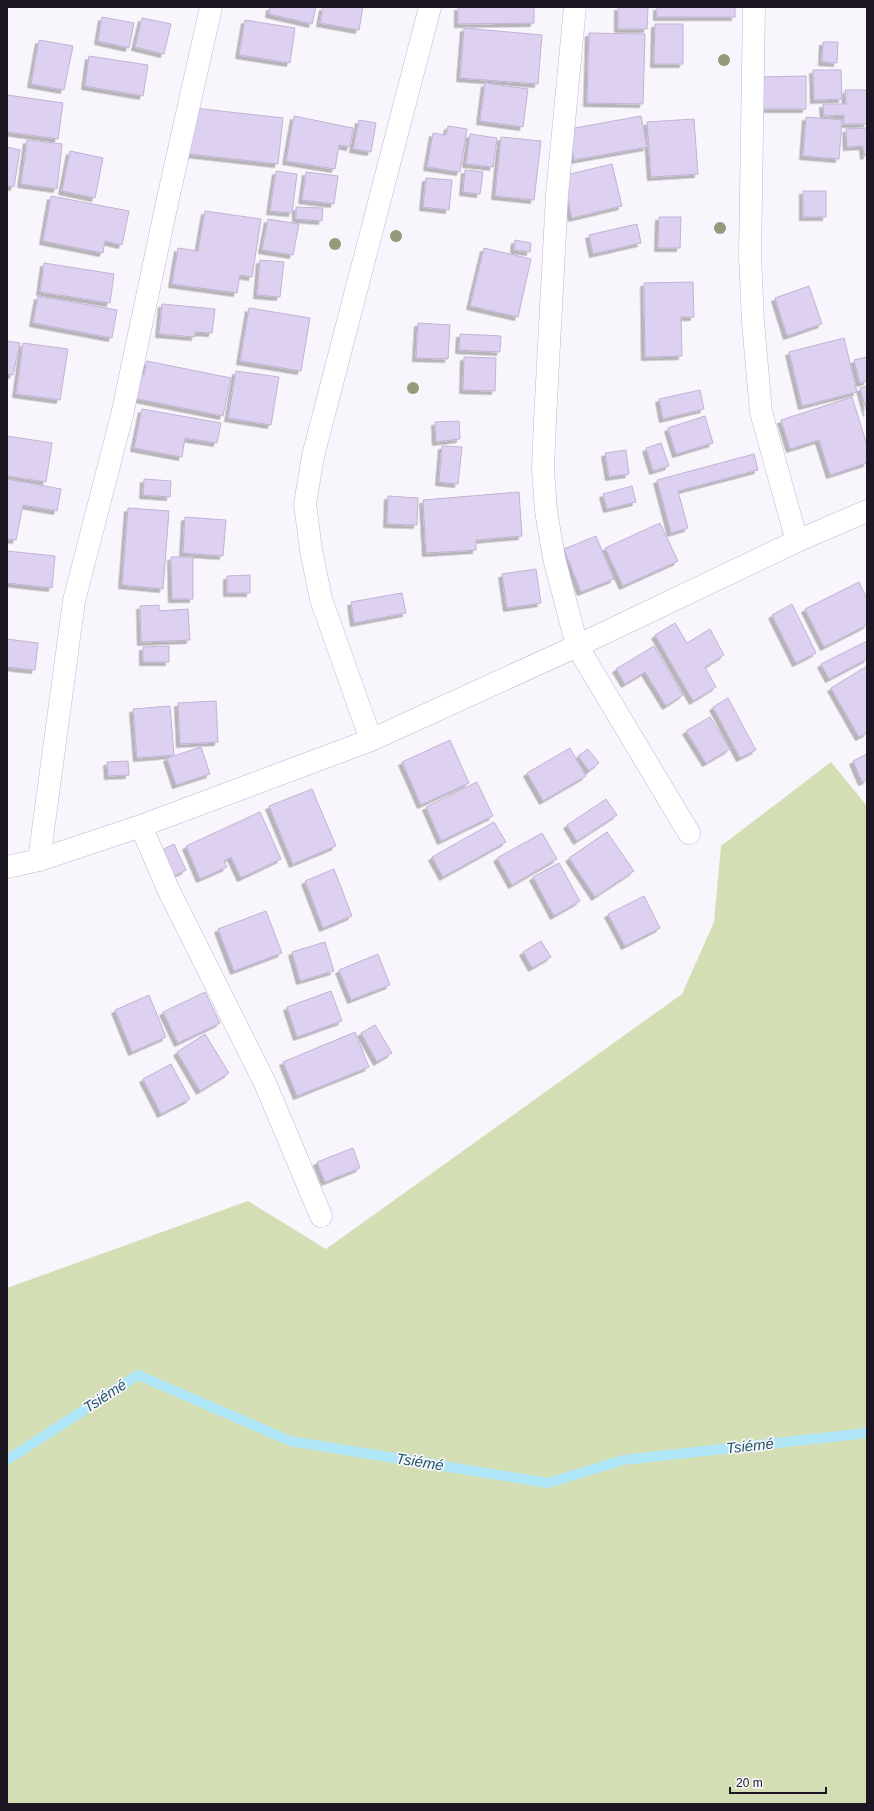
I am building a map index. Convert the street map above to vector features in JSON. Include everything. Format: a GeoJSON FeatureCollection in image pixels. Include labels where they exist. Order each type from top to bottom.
{"type":"FeatureCollection","features":[{"type":"Feature","properties":{"kind":"street"},"geometry":{"type":"LineString","coordinates":[[39,860],[74,600],[122,416],[167,203],[211,7]]}},
{"type":"Feature","properties":{"kind":"street"},"geometry":{"type":"LineString","coordinates":[[371,740],[321,599],[311,550],[306,504],[313,456],[430,7]]}},
{"type":"Feature","properties":{"kind":"street"},"geometry":{"type":"LineString","coordinates":[[575,7],[557,195],[543,469],[546,511],[554,558],[577,646],[689,833]]}},
{"type":"Feature","properties":{"kind":"street"},"geometry":{"type":"LineString","coordinates":[[754,7],[750,256],[753,329],[760,412],[797,541]]}},
{"type":"Feature","properties":{"kind":"street"},"geometry":{"type":"LineString","coordinates":[[7,867],[39,860],[141,826],[371,740],[577,646],[797,541],[867,510]]}},
{"type":"Feature","properties":{"kind":"street"},"geometry":{"type":"LineString","coordinates":[[141,826],[170,891],[265,1083],[321,1216]]}},
{"type":"Feature","properties":{"kind":"green space"},"geometry":{"type":"Polygon","coordinates":[[[831,762],[867,806],[867,1804],[7,1804],[7,1288],[248,1201],[326,1249],[682,994],[714,922],[721,846],[831,762]]]}},
{"type":"Feature","properties":{"kind":"building"},"geometry":{"type":"Polygon","coordinates":[[[270,7],[316,7],[312,24],[269,14],[270,7]]]}},
{"type":"Feature","properties":{"kind":"building"},"geometry":{"type":"Polygon","coordinates":[[[323,7],[363,7],[359,30],[320,23],[323,7]]]}},
{"type":"Feature","properties":{"kind":"building"},"geometry":{"type":"Polygon","coordinates":[[[458,7],[534,7],[534,23],[458,24],[458,7]]]}},
{"type":"Feature","properties":{"kind":"building"},"geometry":{"type":"Polygon","coordinates":[[[618,7],[648,7],[647,29],[618,29],[618,7]]]}},
{"type":"Feature","properties":{"kind":"building"},"geometry":{"type":"Polygon","coordinates":[[[657,7],[735,7],[735,17],[657,17],[657,7]]]}},
{"type":"Feature","properties":{"kind":"building"},"geometry":{"type":"Polygon","coordinates":[[[102,17],[134,23],[129,48],[98,41],[102,17]]]}},
{"type":"Feature","properties":{"kind":"building"},"geometry":{"type":"Polygon","coordinates":[[[142,18],[171,24],[164,54],[135,47],[142,18]]]}},
{"type":"Feature","properties":{"kind":"building"},"geometry":{"type":"Polygon","coordinates":[[[245,20],[295,28],[290,63],[239,55],[245,20]]]}},
{"type":"Feature","properties":{"kind":"building"},"geometry":{"type":"Polygon","coordinates":[[[655,24],[683,24],[683,64],[654,64],[655,24]]]}},
{"type":"Feature","properties":{"kind":"building"},"geometry":{"type":"Polygon","coordinates":[[[464,28],[542,35],[538,84],[460,78],[464,28]]]}},
{"type":"Feature","properties":{"kind":"building"},"geometry":{"type":"Polygon","coordinates":[[[589,33],[645,34],[643,104],[587,103],[589,33]]]}},
{"type":"Feature","properties":{"kind":"building"},"geometry":{"type":"Polygon","coordinates":[[[39,40],[73,46],[64,90],[31,84],[39,40]]]}},
{"type":"Feature","properties":{"kind":"building"},"geometry":{"type":"Polygon","coordinates":[[[823,42],[838,42],[837,63],[822,62],[823,42]]]}},
{"type":"Feature","properties":{"kind":"building"},"geometry":{"type":"Polygon","coordinates":[[[89,56],[148,65],[143,96],[85,86],[89,56]]]}},
{"type":"Feature","properties":{"kind":"building"},"geometry":{"type":"Polygon","coordinates":[[[813,70],[841,70],[842,99],[814,100],[813,70]]]}},
{"type":"Feature","properties":{"kind":"building"},"geometry":{"type":"Polygon","coordinates":[[[806,76],[806,109],[760,109],[760,77],[806,76]]]}},
{"type":"Feature","properties":{"kind":"building"},"geometry":{"type":"Polygon","coordinates":[[[485,83],[528,89],[523,127],[480,121],[485,83]]]}},
{"type":"Feature","properties":{"kind":"building"},"geometry":{"type":"Polygon","coordinates":[[[845,90],[867,90],[867,124],[844,124],[844,115],[824,116],[823,104],[846,104],[845,90]]]}},
{"type":"Feature","properties":{"kind":"building"},"geometry":{"type":"Polygon","coordinates":[[[7,95],[63,103],[58,139],[7,132],[7,95]]]}},
{"type":"Feature","properties":{"kind":"building"},"geometry":{"type":"Polygon","coordinates":[[[194,108],[283,118],[278,164],[189,154],[194,108]]]}},
{"type":"Feature","properties":{"kind":"building"},"geometry":{"type":"Polygon","coordinates":[[[294,116],[353,128],[350,147],[339,145],[335,169],[286,161],[294,116]]]}},
{"type":"Feature","properties":{"kind":"building"},"geometry":{"type":"Polygon","coordinates":[[[641,116],[647,147],[574,160],[569,129],[641,116]]]}},
{"type":"Feature","properties":{"kind":"building"},"geometry":{"type":"Polygon","coordinates":[[[806,117],[842,120],[839,159],[803,156],[806,117]]]}},
{"type":"Feature","properties":{"kind":"building"},"geometry":{"type":"Polygon","coordinates":[[[694,119],[698,174],[651,177],[647,122],[694,119]]]}},
{"type":"Feature","properties":{"kind":"building"},"geometry":{"type":"Polygon","coordinates":[[[359,120],[376,123],[371,152],[353,149],[359,120]]]}},
{"type":"Feature","properties":{"kind":"building"},"geometry":{"type":"Polygon","coordinates":[[[448,126],[467,129],[460,172],[427,167],[433,133],[446,135],[448,126]]]}},
{"type":"Feature","properties":{"kind":"building"},"geometry":{"type":"Polygon","coordinates":[[[867,128],[867,155],[864,156],[863,146],[847,147],[846,129],[867,128]]]}},
{"type":"Feature","properties":{"kind":"building"},"geometry":{"type":"Polygon","coordinates":[[[470,134],[497,138],[493,167],[466,164],[470,134]]]}},
{"type":"Feature","properties":{"kind":"building"},"geometry":{"type":"Polygon","coordinates":[[[501,137],[541,141],[534,200],[495,196],[501,137]]]}},
{"type":"Feature","properties":{"kind":"building"},"geometry":{"type":"Polygon","coordinates":[[[27,140],[62,144],[57,189],[21,184],[27,140]]]}},
{"type":"Feature","properties":{"kind":"building"},"geometry":{"type":"Polygon","coordinates":[[[7,147],[20,150],[14,187],[7,186],[7,147]]]}},
{"type":"Feature","properties":{"kind":"building"},"geometry":{"type":"Polygon","coordinates":[[[70,151],[103,158],[95,198],[62,191],[70,151]]]}},
{"type":"Feature","properties":{"kind":"building"},"geometry":{"type":"Polygon","coordinates":[[[612,164],[622,206],[572,218],[562,176],[612,164]]]}},
{"type":"Feature","properties":{"kind":"building"},"geometry":{"type":"Polygon","coordinates":[[[465,170],[483,172],[480,194],[463,192],[465,170]]]}},
{"type":"Feature","properties":{"kind":"building"},"geometry":{"type":"Polygon","coordinates":[[[276,171],[297,174],[292,213],[270,211],[276,171]]]}},
{"type":"Feature","properties":{"kind":"building"},"geometry":{"type":"Polygon","coordinates":[[[306,172],[338,176],[334,204],[302,200],[306,172]]]}},
{"type":"Feature","properties":{"kind":"building"},"geometry":{"type":"Polygon","coordinates":[[[426,178],[452,180],[449,210],[423,207],[426,178]]]}},
{"type":"Feature","properties":{"kind":"building"},"geometry":{"type":"Polygon","coordinates":[[[803,191],[826,191],[826,217],[803,217],[803,191]]]}},
{"type":"Feature","properties":{"kind":"building"},"geometry":{"type":"Polygon","coordinates":[[[51,196],[129,211],[122,245],[105,241],[103,253],[43,241],[51,196]]]}},
{"type":"Feature","properties":{"kind":"building"},"geometry":{"type":"Polygon","coordinates":[[[296,207],[323,208],[322,221],[296,219],[296,207]]]}},
{"type":"Feature","properties":{"kind":"building"},"geometry":{"type":"Polygon","coordinates":[[[205,211],[261,219],[252,277],[240,275],[237,293],[172,284],[178,248],[198,251],[205,211]]]}},
{"type":"Feature","properties":{"kind":"building"},"geometry":{"type":"Polygon","coordinates":[[[659,217],[681,217],[680,248],[658,248],[659,217]]]}},
{"type":"Feature","properties":{"kind":"building"},"geometry":{"type":"Polygon","coordinates":[[[268,219],[299,224],[293,255],[262,250],[268,219]]]}},
{"type":"Feature","properties":{"kind":"building"},"geometry":{"type":"Polygon","coordinates":[[[637,224],[641,243],[593,254],[589,235],[637,224]]]}},
{"type":"Feature","properties":{"kind":"building"},"geometry":{"type":"Polygon","coordinates":[[[515,240],[531,243],[530,252],[514,250],[515,240]]]}},
{"type":"Feature","properties":{"kind":"building"},"geometry":{"type":"Polygon","coordinates":[[[484,248],[531,259],[518,317],[470,306],[484,248]]]}},
{"type":"Feature","properties":{"kind":"building"},"geometry":{"type":"Polygon","coordinates":[[[260,260],[284,262],[280,297],[257,295],[260,260]]]}},
{"type":"Feature","properties":{"kind":"building"},"geometry":{"type":"Polygon","coordinates":[[[44,263],[114,274],[110,303],[40,292],[44,263]]]}},
{"type":"Feature","properties":{"kind":"building"},"geometry":{"type":"Polygon","coordinates":[[[693,282],[694,317],[681,317],[682,356],[645,357],[644,283],[693,282]]]}},
{"type":"Feature","properties":{"kind":"building"},"geometry":{"type":"Polygon","coordinates":[[[809,286],[822,324],[787,336],[775,298],[809,286]]]}},
{"type":"Feature","properties":{"kind":"building"},"geometry":{"type":"Polygon","coordinates":[[[38,296],[117,310],[112,338],[33,323],[38,296]]]}},
{"type":"Feature","properties":{"kind":"building"},"geometry":{"type":"Polygon","coordinates":[[[162,304],[215,309],[212,333],[195,332],[195,337],[159,334],[162,304]]]}},
{"type":"Feature","properties":{"kind":"building"},"geometry":{"type":"Polygon","coordinates":[[[249,308],[310,318],[301,371],[240,361],[249,308]]]}},
{"type":"Feature","properties":{"kind":"building"},"geometry":{"type":"Polygon","coordinates":[[[418,323],[450,325],[448,359],[416,358],[418,323]]]}},
{"type":"Feature","properties":{"kind":"building"},"geometry":{"type":"Polygon","coordinates":[[[460,334],[501,336],[500,352],[459,350],[460,334]]]}},
{"type":"Feature","properties":{"kind":"building"},"geometry":{"type":"Polygon","coordinates":[[[844,338],[857,392],[802,406],[789,352],[844,338]]]}},
{"type":"Feature","properties":{"kind":"building"},"geometry":{"type":"Polygon","coordinates":[[[7,341],[20,343],[13,375],[7,374],[7,341]]]}},
{"type":"Feature","properties":{"kind":"building"},"geometry":{"type":"Polygon","coordinates":[[[23,343],[68,349],[60,400],[16,394],[23,343]]]}},
{"type":"Feature","properties":{"kind":"building"},"geometry":{"type":"Polygon","coordinates":[[[464,357],[496,358],[495,391],[463,390],[464,357]]]}},
{"type":"Feature","properties":{"kind":"building"},"geometry":{"type":"Polygon","coordinates":[[[867,357],[867,381],[860,383],[854,360],[867,357]]]}},
{"type":"Feature","properties":{"kind":"building"},"geometry":{"type":"Polygon","coordinates":[[[147,361],[231,378],[223,416],[133,398],[138,373],[144,375],[147,361]]]}},
{"type":"Feature","properties":{"kind":"building"},"geometry":{"type":"Polygon","coordinates":[[[236,371],[279,377],[271,425],[228,418],[236,371]]]}},
{"type":"Feature","properties":{"kind":"building"},"geometry":{"type":"Polygon","coordinates":[[[867,386],[867,413],[860,388],[867,386]]]}},
{"type":"Feature","properties":{"kind":"building"},"geometry":{"type":"Polygon","coordinates":[[[700,390],[704,409],[663,419],[659,399],[700,390]]]}},
{"type":"Feature","properties":{"kind":"building"},"geometry":{"type":"Polygon","coordinates":[[[852,397],[867,445],[867,463],[830,475],[819,440],[790,449],[781,420],[852,397]]]}},
{"type":"Feature","properties":{"kind":"building"},"geometry":{"type":"Polygon","coordinates":[[[142,409],[221,423],[217,443],[185,438],[182,457],[134,448],[142,409]]]}},
{"type":"Feature","properties":{"kind":"building"},"geometry":{"type":"Polygon","coordinates":[[[705,416],[713,443],[676,454],[668,428],[705,416]]]}},
{"type":"Feature","properties":{"kind":"building"},"geometry":{"type":"Polygon","coordinates":[[[459,421],[460,439],[436,442],[435,422],[459,421]]]}},
{"type":"Feature","properties":{"kind":"building"},"geometry":{"type":"Polygon","coordinates":[[[7,436],[52,443],[46,482],[7,476],[7,436]]]}},
{"type":"Feature","properties":{"kind":"building"},"geometry":{"type":"Polygon","coordinates":[[[661,443],[669,466],[653,471],[646,448],[661,443]]]}},
{"type":"Feature","properties":{"kind":"building"},"geometry":{"type":"Polygon","coordinates":[[[442,446],[462,447],[458,484],[439,482],[442,446]]]}},
{"type":"Feature","properties":{"kind":"building"},"geometry":{"type":"Polygon","coordinates":[[[626,450],[629,474],[609,477],[605,453],[626,450]]]}},
{"type":"Feature","properties":{"kind":"building"},"geometry":{"type":"Polygon","coordinates":[[[754,454],[758,470],[678,491],[688,528],[671,533],[657,480],[754,454]]]}},
{"type":"Feature","properties":{"kind":"building"},"geometry":{"type":"Polygon","coordinates":[[[7,479],[61,489],[57,511],[23,505],[16,540],[7,539],[7,479]]]}},
{"type":"Feature","properties":{"kind":"building"},"geometry":{"type":"Polygon","coordinates":[[[144,479],[171,481],[170,497],[143,495],[144,479]]]}},
{"type":"Feature","properties":{"kind":"building"},"geometry":{"type":"Polygon","coordinates":[[[632,486],[636,502],[607,509],[603,494],[632,486]]]}},
{"type":"Feature","properties":{"kind":"building"},"geometry":{"type":"Polygon","coordinates":[[[519,492],[522,536],[476,540],[476,550],[426,553],[423,500],[519,492]]]}},
{"type":"Feature","properties":{"kind":"building"},"geometry":{"type":"Polygon","coordinates":[[[388,496],[418,498],[417,525],[387,524],[388,496]]]}},
{"type":"Feature","properties":{"kind":"building"},"geometry":{"type":"Polygon","coordinates":[[[128,508],[169,511],[163,589],[122,585],[128,508]]]}},
{"type":"Feature","properties":{"kind":"building"},"geometry":{"type":"Polygon","coordinates":[[[185,517],[226,520],[223,556],[183,553],[185,517]]]}},
{"type":"Feature","properties":{"kind":"building"},"geometry":{"type":"Polygon","coordinates":[[[660,523],[678,561],[623,586],[605,548],[660,523]]]}},
{"type":"Feature","properties":{"kind":"building"},"geometry":{"type":"Polygon","coordinates":[[[596,536],[614,579],[581,592],[564,549],[596,536]]]}},
{"type":"Feature","properties":{"kind":"building"},"geometry":{"type":"Polygon","coordinates":[[[7,551],[55,556],[52,588],[7,583],[7,551]]]}},
{"type":"Feature","properties":{"kind":"building"},"geometry":{"type":"Polygon","coordinates":[[[171,557],[193,557],[193,599],[172,599],[171,557]]]}},
{"type":"Feature","properties":{"kind":"building"},"geometry":{"type":"Polygon","coordinates":[[[536,569],[541,603],[507,608],[502,574],[536,569]]]}},
{"type":"Feature","properties":{"kind":"building"},"geometry":{"type":"Polygon","coordinates":[[[250,575],[250,593],[227,593],[227,576],[250,575]]]}},
{"type":"Feature","properties":{"kind":"building"},"geometry":{"type":"Polygon","coordinates":[[[859,582],[867,599],[867,625],[824,647],[805,609],[859,582]]]}},
{"type":"Feature","properties":{"kind":"building"},"geometry":{"type":"Polygon","coordinates":[[[402,593],[406,613],[354,623],[351,602],[402,593]]]}},
{"type":"Feature","properties":{"kind":"building"},"geometry":{"type":"Polygon","coordinates":[[[792,604],[816,653],[796,663],[772,615],[792,604]]]}},
{"type":"Feature","properties":{"kind":"building"},"geometry":{"type":"Polygon","coordinates":[[[159,605],[159,611],[188,609],[190,640],[141,642],[140,606],[159,605]]]}},
{"type":"Feature","properties":{"kind":"building"},"geometry":{"type":"Polygon","coordinates":[[[675,623],[687,643],[710,629],[724,655],[705,667],[716,687],[693,701],[655,635],[675,623]]]}},
{"type":"Feature","properties":{"kind":"building"},"geometry":{"type":"Polygon","coordinates":[[[7,639],[38,643],[35,670],[7,667],[7,639]]]}},
{"type":"Feature","properties":{"kind":"building"},"geometry":{"type":"Polygon","coordinates":[[[867,641],[867,659],[829,679],[821,664],[867,641]]]}},
{"type":"Feature","properties":{"kind":"building"},"geometry":{"type":"Polygon","coordinates":[[[169,646],[169,662],[143,662],[143,647],[169,646]]]}},
{"type":"Feature","properties":{"kind":"building"},"geometry":{"type":"Polygon","coordinates":[[[654,646],[683,695],[666,706],[645,672],[625,684],[616,669],[654,646]]]}},
{"type":"Feature","properties":{"kind":"building"},"geometry":{"type":"Polygon","coordinates":[[[867,666],[867,733],[859,737],[831,688],[867,666]]]}},
{"type":"Feature","properties":{"kind":"building"},"geometry":{"type":"Polygon","coordinates":[[[728,698],[756,750],[740,758],[713,707],[728,698]]]}},
{"type":"Feature","properties":{"kind":"building"},"geometry":{"type":"Polygon","coordinates":[[[216,701],[218,742],[180,744],[178,703],[216,701]]]}},
{"type":"Feature","properties":{"kind":"building"},"geometry":{"type":"Polygon","coordinates":[[[170,706],[174,755],[137,758],[133,709],[170,706]]]}},
{"type":"Feature","properties":{"kind":"building"},"geometry":{"type":"Polygon","coordinates":[[[710,717],[730,749],[706,763],[686,731],[710,717]]]}},
{"type":"Feature","properties":{"kind":"building"},"geometry":{"type":"Polygon","coordinates":[[[450,740],[469,783],[421,805],[402,762],[450,740]]]}},
{"type":"Feature","properties":{"kind":"building"},"geometry":{"type":"Polygon","coordinates":[[[201,747],[210,774],[176,785],[167,758],[201,747]]]}},
{"type":"Feature","properties":{"kind":"building"},"geometry":{"type":"Polygon","coordinates":[[[570,748],[586,776],[543,801],[527,773],[570,748]]]}},
{"type":"Feature","properties":{"kind":"building"},"geometry":{"type":"Polygon","coordinates":[[[588,749],[599,763],[589,771],[578,756],[588,749]]]}},
{"type":"Feature","properties":{"kind":"building"},"geometry":{"type":"Polygon","coordinates":[[[867,754],[867,780],[862,782],[853,761],[867,754]]]}},
{"type":"Feature","properties":{"kind":"building"},"geometry":{"type":"Polygon","coordinates":[[[128,761],[129,775],[108,776],[107,762],[128,761]]]}},
{"type":"Feature","properties":{"kind":"building"},"geometry":{"type":"Polygon","coordinates":[[[477,782],[493,816],[441,841],[426,807],[477,782]]]}},
{"type":"Feature","properties":{"kind":"building"},"geometry":{"type":"Polygon","coordinates":[[[312,789],[336,846],[293,864],[269,806],[312,789]]]}},
{"type":"Feature","properties":{"kind":"building"},"geometry":{"type":"Polygon","coordinates":[[[606,799],[617,815],[577,841],[567,825],[606,799]]]}},
{"type":"Feature","properties":{"kind":"building"},"geometry":{"type":"Polygon","coordinates":[[[260,812],[281,859],[241,878],[231,857],[224,861],[227,867],[200,879],[186,846],[260,812]]]}},
{"type":"Feature","properties":{"kind":"building"},"geometry":{"type":"Polygon","coordinates":[[[494,822],[506,842],[443,877],[432,857],[494,822]]]}},
{"type":"Feature","properties":{"kind":"building"},"geometry":{"type":"Polygon","coordinates":[[[607,832],[634,871],[595,897],[569,858],[607,832]]]}},
{"type":"Feature","properties":{"kind":"building"},"geometry":{"type":"Polygon","coordinates":[[[542,833],[557,859],[512,885],[497,858],[542,833]]]}},
{"type":"Feature","properties":{"kind":"building"},"geometry":{"type":"Polygon","coordinates":[[[174,844],[186,870],[172,877],[160,851],[174,844]]]}},
{"type":"Feature","properties":{"kind":"building"},"geometry":{"type":"Polygon","coordinates":[[[559,863],[580,901],[554,916],[533,877],[559,863]]]}},
{"type":"Feature","properties":{"kind":"building"},"geometry":{"type":"Polygon","coordinates":[[[334,869],[352,916],[323,928],[305,881],[334,869]]]}},
{"type":"Feature","properties":{"kind":"building"},"geometry":{"type":"Polygon","coordinates":[[[644,896],[660,928],[625,946],[608,914],[644,896]]]}},
{"type":"Feature","properties":{"kind":"building"},"geometry":{"type":"Polygon","coordinates":[[[266,911],[282,953],[234,971],[218,929],[266,911]]]}},
{"type":"Feature","properties":{"kind":"building"},"geometry":{"type":"Polygon","coordinates":[[[541,941],[551,957],[532,968],[523,952],[541,941]]]}},
{"type":"Feature","properties":{"kind":"building"},"geometry":{"type":"Polygon","coordinates":[[[325,942],[334,971],[300,981],[292,952],[325,942]]]}},
{"type":"Feature","properties":{"kind":"building"},"geometry":{"type":"Polygon","coordinates":[[[378,954],[390,985],[351,1000],[339,970],[378,954]]]}},
{"type":"Feature","properties":{"kind":"building"},"geometry":{"type":"Polygon","coordinates":[[[331,991],[342,1021],[297,1037],[287,1007],[331,991]]]}},
{"type":"Feature","properties":{"kind":"building"},"geometry":{"type":"Polygon","coordinates":[[[205,992],[220,1023],[178,1043],[163,1012],[205,992]]]}},
{"type":"Feature","properties":{"kind":"building"},"geometry":{"type":"Polygon","coordinates":[[[149,995],[166,1037],[132,1052],[115,1010],[149,995]]]}},
{"type":"Feature","properties":{"kind":"building"},"geometry":{"type":"Polygon","coordinates":[[[375,1025],[392,1053],[377,1062],[361,1033],[375,1025]]]}},
{"type":"Feature","properties":{"kind":"building"},"geometry":{"type":"Polygon","coordinates":[[[355,1032],[369,1067],[297,1096],[283,1062],[355,1032]]]}},
{"type":"Feature","properties":{"kind":"building"},"geometry":{"type":"Polygon","coordinates":[[[205,1034],[229,1073],[200,1091],[177,1052],[205,1034]]]}},
{"type":"Feature","properties":{"kind":"building"},"geometry":{"type":"Polygon","coordinates":[[[171,1064],[190,1099],[161,1114],[143,1079],[171,1064]]]}},
{"type":"Feature","properties":{"kind":"building"},"geometry":{"type":"Polygon","coordinates":[[[353,1148],[360,1168],[325,1182],[317,1162],[353,1148]]]}},
{"type":"Feature","properties":{"kind":"waterway","name":"Tsiémé"},"geometry":{"type":"LineString","coordinates":[[7,1460],[138,1375],[290,1441],[548,1483],[623,1460],[867,1433]]}}]}
